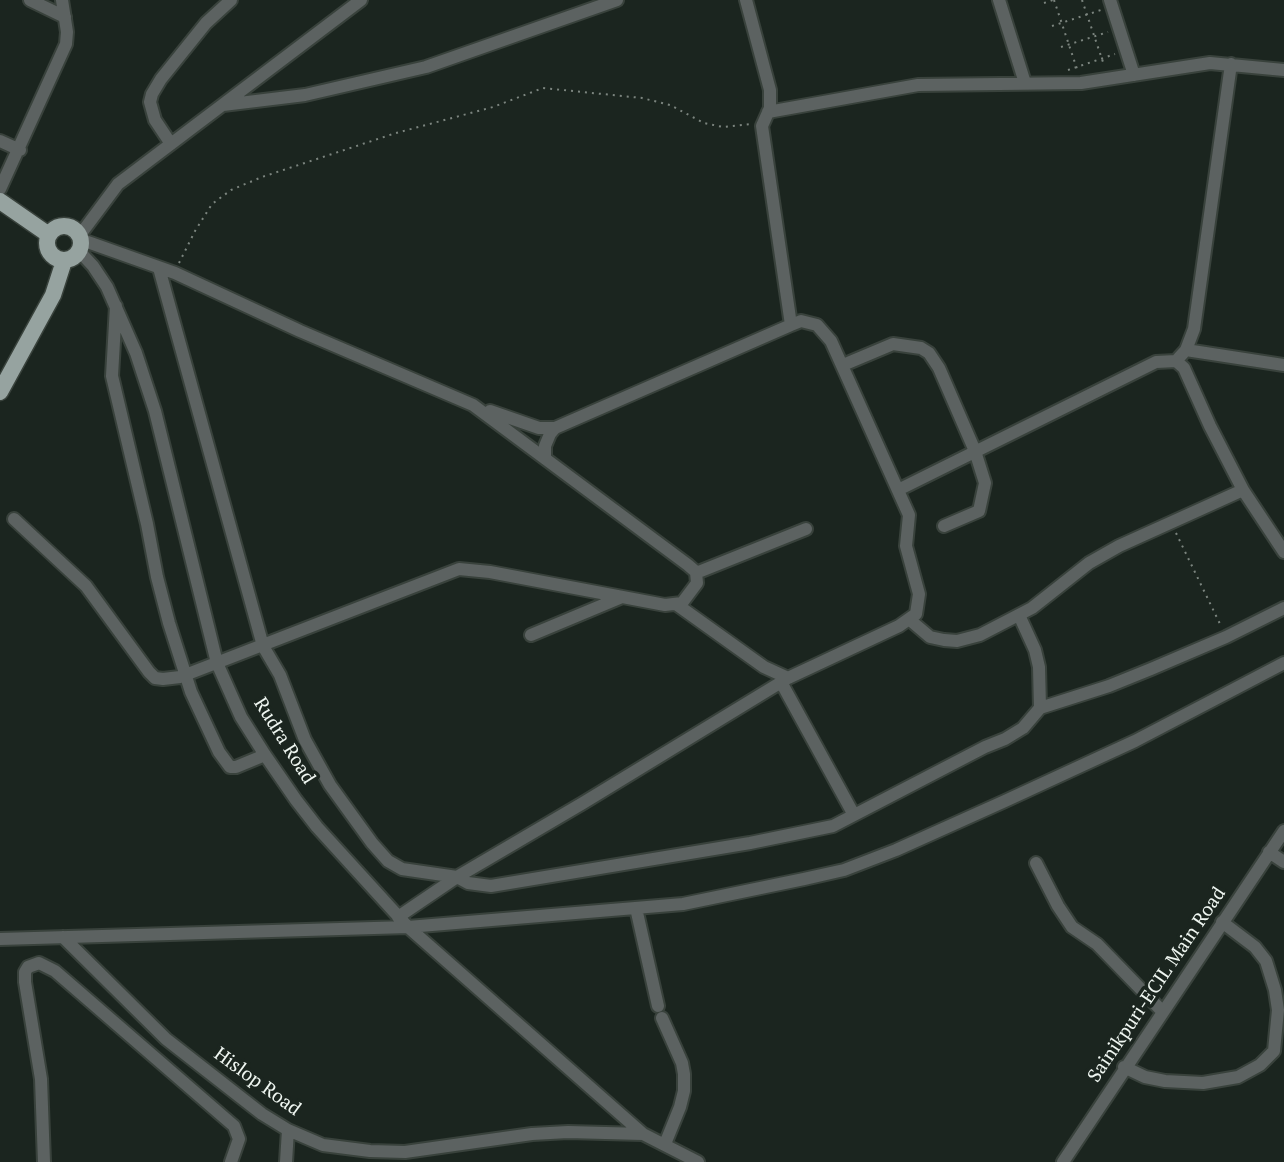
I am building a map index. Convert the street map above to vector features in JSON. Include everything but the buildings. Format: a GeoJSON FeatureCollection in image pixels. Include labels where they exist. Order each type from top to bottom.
{"type":"FeatureCollection","features":[{"type":"Feature","properties":{"kind":"main road"},"geometry":{"type":"LineString","coordinates":[[0,201],[49,235]]}},
{"type":"Feature","properties":{"kind":"main road"},"geometry":{"type":"LineString","coordinates":[[58,227],[76,230],[80,242],[76,257],[58,260],[47,247],[49,235],[58,227]]}},
{"type":"Feature","properties":{"kind":"main road"},"geometry":{"type":"LineString","coordinates":[[0,392],[53,295],[64,261]]}},
{"type":"Feature","properties":{"kind":"street"},"geometry":{"type":"LineString","coordinates":[[30,0],[65,17]]}},
{"type":"Feature","properties":{"kind":"street"},"geometry":{"type":"LineString","coordinates":[[0,189],[66,44],[62,0]]}},
{"type":"Feature","properties":{"kind":"street"},"geometry":{"type":"LineString","coordinates":[[171,144],[155,120],[151,109],[152,94],[206,23],[231,0]]}},
{"type":"Feature","properties":{"kind":"street"},"geometry":{"type":"LineString","coordinates":[[361,0],[118,184],[80,242],[174,274],[473,405],[523,424],[538,428],[555,428]]}},
{"type":"Feature","properties":{"kind":"street"},"geometry":{"type":"LineString","coordinates":[[223,105],[305,95],[426,67],[617,0]]}},
{"type":"Feature","properties":{"kind":"street"},"geometry":{"type":"LineString","coordinates":[[746,0],[770,90],[762,126],[791,325]]}},
{"type":"Feature","properties":{"kind":"street"},"geometry":{"type":"LineString","coordinates":[[999,0],[1025,83]]}},
{"type":"Feature","properties":{"kind":"street"},"geometry":{"type":"LineString","coordinates":[[1111,3],[1134,75]]}},
{"type":"Feature","properties":{"kind":"street"},"geometry":{"type":"LineString","coordinates":[[766,117],[918,85],[1081,83],[1193,64],[1231,64],[1284,70]]}},
{"type":"Feature","properties":{"kind":"street"},"geometry":{"type":"LineString","coordinates":[[1176,361],[1186,350],[1194,329],[1231,64]]}},
{"type":"Feature","properties":{"kind":"street"},"geometry":{"type":"LineString","coordinates":[[0,141],[20,150]]}},
{"type":"Feature","properties":{"kind":"street","name":"Rudra Road"},"geometry":{"type":"LineString","coordinates":[[80,242],[116,306],[136,353],[155,411],[217,663],[242,717],[265,755],[310,818],[398,917],[643,1134]]}},
{"type":"Feature","properties":{"kind":"street"},"geometry":{"type":"LineString","coordinates":[[159,268],[263,646],[280,675],[311,751],[330,785],[372,843],[387,860],[402,869],[457,877],[468,883],[491,886],[750,843],[833,826],[1005,739],[1030,722],[1040,708],[1040,667],[1031,638],[1019,615]]}},
{"type":"Feature","properties":{"kind":"street"},"geometry":{"type":"LineString","coordinates":[[116,306],[112,376],[157,577],[185,675],[219,752],[230,767],[265,755]]}},
{"type":"Feature","properties":{"kind":"street"},"geometry":{"type":"LineString","coordinates":[[398,917],[457,877],[784,680],[910,620],[916,614],[919,594],[906,546],[909,515],[900,489],[843,366],[823,329],[817,325],[802,321],[791,325],[555,428],[545,446],[545,458]]}},
{"type":"Feature","properties":{"kind":"street"},"geometry":{"type":"LineString","coordinates":[[843,366],[893,344],[921,348],[929,353],[939,368],[975,451],[985,483],[979,511],[944,526]]}},
{"type":"Feature","properties":{"kind":"street"},"geometry":{"type":"LineString","coordinates":[[1186,350],[1284,365]]}},
{"type":"Feature","properties":{"kind":"street"},"geometry":{"type":"LineString","coordinates":[[900,489],[1156,362],[1176,361],[1184,368],[1243,490],[1284,552]]}},
{"type":"Feature","properties":{"kind":"street"},"geometry":{"type":"LineString","coordinates":[[14,519],[86,586],[155,678],[163,679],[185,675],[459,569],[490,572],[665,605],[681,603],[694,590],[697,583],[696,573],[672,552],[473,405]]}},
{"type":"Feature","properties":{"kind":"street"},"geometry":{"type":"LineString","coordinates":[[910,620],[930,636],[957,640],[980,635],[1019,615],[1089,563],[1243,490]]}},
{"type":"Feature","properties":{"kind":"street"},"geometry":{"type":"LineString","coordinates":[[696,573],[806,529]]}},
{"type":"Feature","properties":{"kind":"street"},"geometry":{"type":"LineString","coordinates":[[531,635],[622,597]]}},
{"type":"Feature","properties":{"kind":"street"},"geometry":{"type":"LineString","coordinates":[[676,604],[784,680],[853,815]]}},
{"type":"Feature","properties":{"kind":"street"},"geometry":{"type":"LineString","coordinates":[[1040,708],[1109,686],[1226,637],[1284,608]]}},
{"type":"Feature","properties":{"kind":"street"},"geometry":{"type":"LineString","coordinates":[[0,939],[408,927],[683,904],[844,870],[896,850],[1135,741],[1284,663]]}},
{"type":"Feature","properties":{"kind":"street","name":"Sainikpuri-ECIL Main Road"},"geometry":{"type":"LineString","coordinates":[[1063,1162],[1284,831]]}},
{"type":"Feature","properties":{"kind":"street"},"geometry":{"type":"LineString","coordinates":[[1269,852],[1284,862]]}},
{"type":"Feature","properties":{"kind":"street"},"geometry":{"type":"LineString","coordinates":[[1036,863],[1058,906],[1072,926],[1097,944],[1162,1011]]}},
{"type":"Feature","properties":{"kind":"street"},"geometry":{"type":"LineString","coordinates":[[636,908],[660,1012],[682,1063],[684,1074],[680,1107],[665,1144]]}},
{"type":"Feature","properties":{"kind":"street"},"geometry":{"type":"LineString","coordinates":[[1124,1067],[1145,1077],[1203,1083],[1238,1077],[1261,1066],[1274,1051],[1278,1010],[1275,990],[1265,961],[1255,947],[1222,922]]}},
{"type":"Feature","properties":{"kind":"street","name":"Hislop Road"},"geometry":{"type":"LineString","coordinates":[[64,937],[166,1039],[262,1114],[288,1130],[323,1145],[409,1157],[532,1134],[643,1134],[698,1162]]}},
{"type":"Feature","properties":{"kind":"street"},"geometry":{"type":"LineString","coordinates":[[44,1162],[41,1079],[25,982],[28,967],[39,963],[55,971],[234,1126],[240,1139],[231,1162]]}},
{"type":"Feature","properties":{"kind":"street"},"geometry":{"type":"LineString","coordinates":[[286,1162],[288,1130]]}},
{"type":"Feature","properties":{"kind":"path"},"geometry":{"type":"LineString","coordinates":[[1044,3],[1053,0],[1081,83]]}},
{"type":"Feature","properties":{"kind":"path"},"geometry":{"type":"LineString","coordinates":[[1082,0],[1108,79]]}},
{"type":"Feature","properties":{"kind":"path"},"geometry":{"type":"LineString","coordinates":[[1052,26],[1087,15],[1111,3]]}},
{"type":"Feature","properties":{"kind":"path"},"geometry":{"type":"LineString","coordinates":[[1060,47],[1119,28]]}},
{"type":"Feature","properties":{"kind":"path"},"geometry":{"type":"LineString","coordinates":[[1068,70],[1126,50]]}},
{"type":"Feature","properties":{"kind":"path"},"geometry":{"type":"LineString","coordinates":[[174,274],[212,204],[231,190],[262,177],[397,133],[493,107],[543,88],[642,98],[670,106],[704,123],[723,127],[766,117]]}},
{"type":"Feature","properties":{"kind":"path"},"geometry":{"type":"LineString","coordinates":[[1171,523],[1226,637]]}}]}
